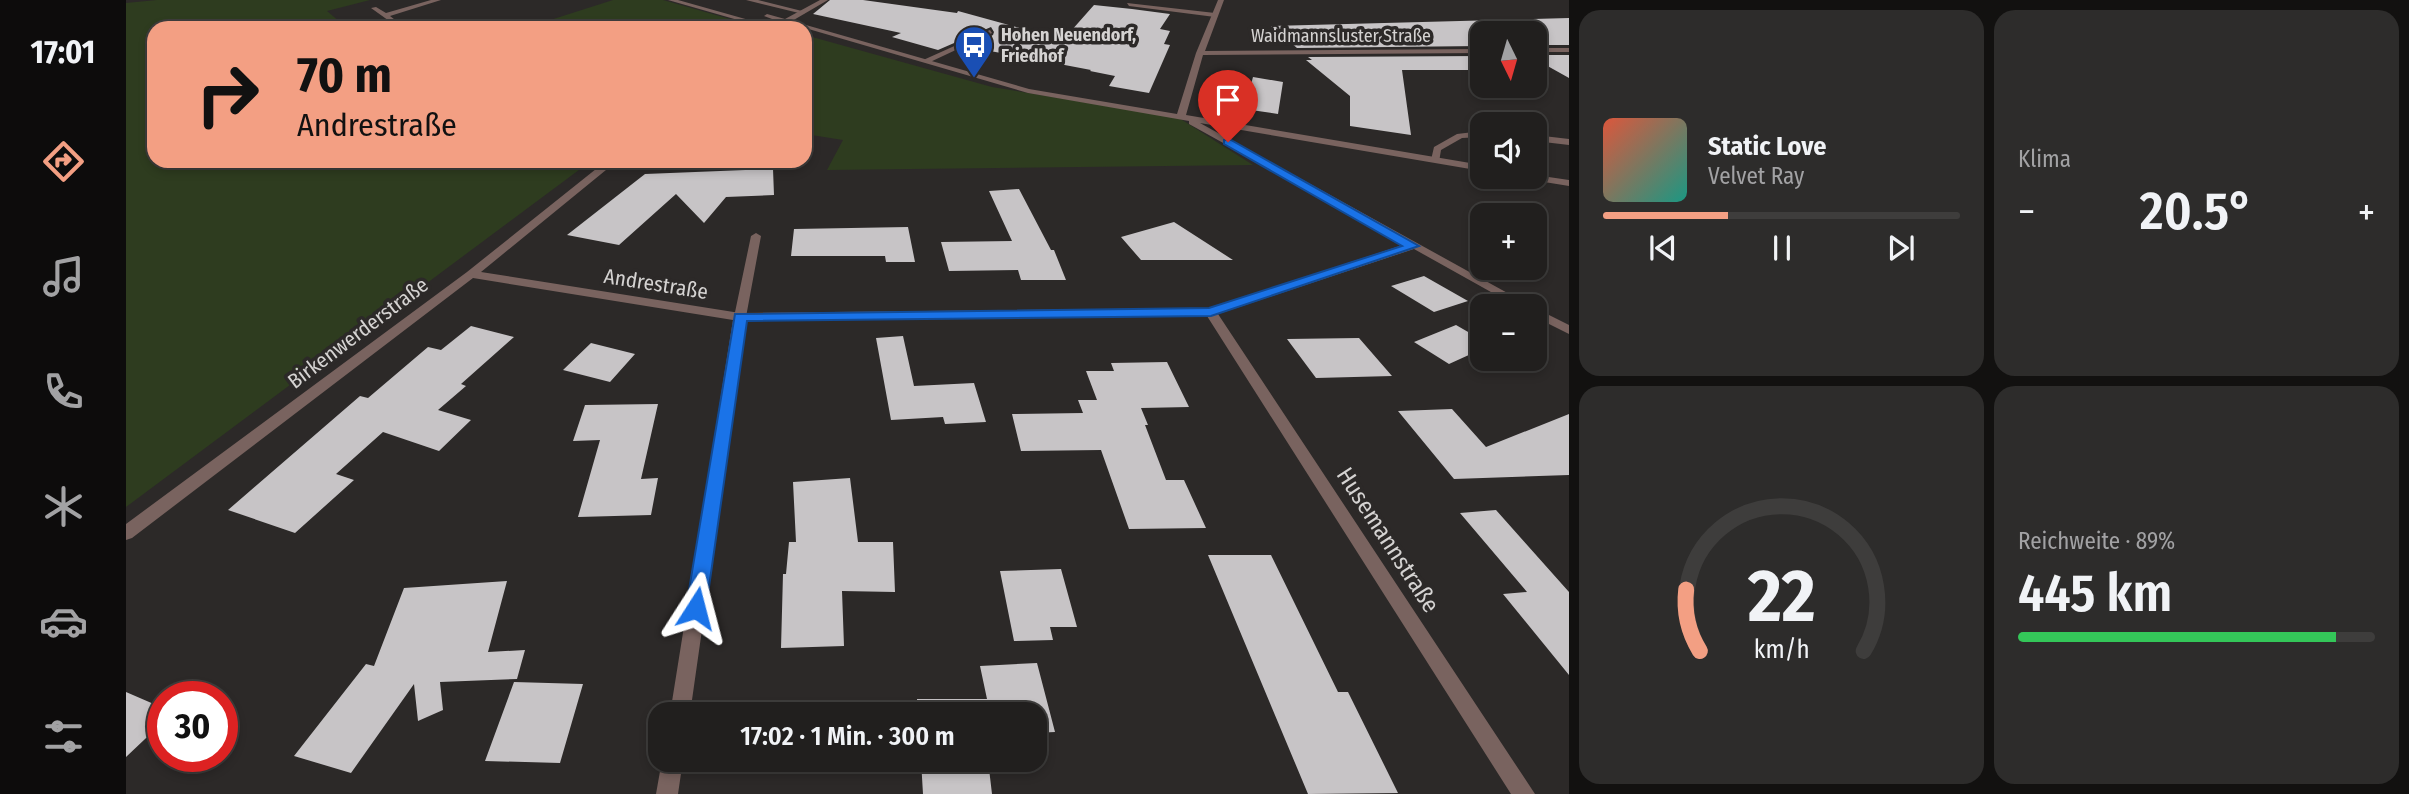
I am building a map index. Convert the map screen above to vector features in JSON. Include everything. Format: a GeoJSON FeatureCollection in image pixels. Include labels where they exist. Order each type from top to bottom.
{"type":"FeatureCollection","features":[{"type":"Feature","properties":{"kind":"street"},"geometry":{"type":"LineString","coordinates":[[386,15],[438,0]]}},
{"type":"Feature","properties":{"kind":"street"},"geometry":{"type":"LineString","coordinates":[[671,0],[749,21]]}},
{"type":"Feature","properties":{"kind":"street"},"geometry":{"type":"LineString","coordinates":[[749,0],[803,12]]}},
{"type":"Feature","properties":{"kind":"street"},"geometry":{"type":"LineString","coordinates":[[767,16],[786,21],[825,0]]}},
{"type":"Feature","properties":{"kind":"street"},"geometry":{"type":"LineString","coordinates":[[1181,116],[1200,52],[1221,0]]}},
{"type":"Feature","properties":{"kind":"street"},"geometry":{"type":"LineString","coordinates":[[1129,4],[1215,15]]}},
{"type":"Feature","properties":{"kind":"street"},"geometry":{"type":"LineString","coordinates":[[374,8],[394,21]]}},
{"type":"Feature","properties":{"kind":"street"},"geometry":{"type":"LineString","coordinates":[[812,28],[1028,91],[1470,166]]}},
{"type":"Feature","properties":{"kind":"street"},"geometry":{"type":"LineString","coordinates":[[925,61],[990,32]]}},
{"type":"Feature","properties":{"kind":"street"},"geometry":{"type":"LineString","coordinates":[[1547,50],[1569,50]]}},
{"type":"Feature","properties":{"kind":"street","name":"Waidmannsluster Straße"},"geometry":{"type":"LineString","coordinates":[[1200,52],[1470,51]]}},
{"type":"Feature","properties":{"kind":"street"},"geometry":{"type":"LineString","coordinates":[[1181,116],[1502,294]]}},
{"type":"Feature","properties":{"kind":"street"},"geometry":{"type":"LineString","coordinates":[[1436,160],[1437,149],[1451,140],[1470,136]]}},
{"type":"Feature","properties":{"kind":"street"},"geometry":{"type":"LineString","coordinates":[[1547,139],[1569,142]]}},
{"type":"Feature","properties":{"kind":"street","name":"Birkenwerderstraße"},"geometry":{"type":"LineString","coordinates":[[126,533],[471,274],[602,168]]}},
{"type":"Feature","properties":{"kind":"street"},"geometry":{"type":"LineString","coordinates":[[1547,179],[1569,183]]}},
{"type":"Feature","properties":{"kind":"street"},"geometry":{"type":"LineString","coordinates":[[682,702],[740,317],[756,236]]}},
{"type":"Feature","properties":{"kind":"street","name":"Andrestraße"},"geometry":{"type":"LineString","coordinates":[[471,274],[740,317],[1211,312],[1412,246]]}},
{"type":"Feature","properties":{"kind":"street","name":"Husemannstraße"},"geometry":{"type":"LineString","coordinates":[[1211,312],[1524,794]]}},
{"type":"Feature","properties":{"kind":"street"},"geometry":{"type":"LineString","coordinates":[[1547,318],[1569,330]]}},
{"type":"Feature","properties":{"kind":"street"},"geometry":{"type":"LineString","coordinates":[[667,794],[671,772]]}},
{"type":"Feature","properties":{"kind":"green space"},"geometry":{"type":"Polygon","coordinates":[[[157,0],[370,0],[327,11],[339,21],[147,21],[147,168],[582,168],[126,507],[126,3],[157,0]]]}},
{"type":"Feature","properties":{"kind":"green space"},"geometry":{"type":"Polygon","coordinates":[[[613,0],[663,0],[737,21],[547,21],[613,0]]]}},
{"type":"Feature","properties":{"kind":"green space"},"geometry":{"type":"Polygon","coordinates":[[[812,37],[992,87],[1179,118],[1253,165],[827,170],[843,140],[812,135],[812,37]]]}},
{"type":"Feature","properties":{"kind":"building"},"geometry":{"type":"Polygon","coordinates":[[[830,0],[863,0],[957,13],[958,11],[1063,40],[1094,5],[1170,14],[1160,29],[1170,31],[1164,44],[1170,45],[1149,93],[1109,86],[1115,76],[969,47],[993,35],[991,27],[938,50],[892,37],[901,33],[813,14],[830,0]]]}},
{"type":"Feature","properties":{"kind":"building"},"geometry":{"type":"Polygon","coordinates":[[[1569,18],[1569,45],[1547,45],[1547,21],[1470,21],[1470,46],[1297,48],[1271,26],[1569,18]]]}},
{"type":"Feature","properties":{"kind":"building"},"geometry":{"type":"Polygon","coordinates":[[[1547,55],[1569,55],[1569,78],[1547,66],[1547,55]]]}},
{"type":"Feature","properties":{"kind":"building"},"geometry":{"type":"Polygon","coordinates":[[[1470,56],[1470,70],[1402,70],[1411,135],[1350,126],[1350,96],[1306,60],[1312,60],[1308,57],[1470,56]]]}},
{"type":"Feature","properties":{"kind":"building"},"geometry":{"type":"Polygon","coordinates":[[[1253,77],[1283,82],[1278,114],[1244,109],[1253,77]]]}},
{"type":"Feature","properties":{"kind":"building"},"geometry":{"type":"Polygon","coordinates":[[[773,169],[774,195],[726,197],[704,223],[676,194],[619,245],[567,235],[645,174],[773,169]]]}},
{"type":"Feature","properties":{"kind":"building"},"geometry":{"type":"Polygon","coordinates":[[[1019,189],[1051,250],[1054,250],[1066,280],[1021,280],[1018,270],[949,271],[941,242],[1012,241],[989,191],[1019,189]]]}},
{"type":"Feature","properties":{"kind":"building"},"geometry":{"type":"Polygon","coordinates":[[[1174,222],[1233,260],[1141,260],[1121,237],[1174,222]]]}},
{"type":"Feature","properties":{"kind":"building"},"geometry":{"type":"Polygon","coordinates":[[[908,227],[915,262],[886,262],[885,256],[791,256],[794,229],[908,227]]]}},
{"type":"Feature","properties":{"kind":"building"},"geometry":{"type":"Polygon","coordinates":[[[1424,276],[1468,301],[1434,312],[1391,286],[1424,276]]]}},
{"type":"Feature","properties":{"kind":"building"},"geometry":{"type":"Polygon","coordinates":[[[1456,325],[1470,333],[1470,354],[1449,364],[1414,342],[1456,325]]]}},
{"type":"Feature","properties":{"kind":"building"},"geometry":{"type":"Polygon","coordinates":[[[471,326],[514,337],[461,384],[466,386],[438,410],[471,420],[439,451],[383,432],[336,474],[354,480],[295,533],[228,510],[360,396],[368,398],[428,347],[441,350],[471,326]]]}},
{"type":"Feature","properties":{"kind":"building"},"geometry":{"type":"Polygon","coordinates":[[[903,336],[914,386],[974,383],[986,422],[945,424],[943,417],[891,420],[876,338],[903,336]]]}},
{"type":"Feature","properties":{"kind":"building"},"geometry":{"type":"Polygon","coordinates":[[[1359,338],[1392,376],[1316,378],[1287,339],[1359,338]]]}},
{"type":"Feature","properties":{"kind":"building"},"geometry":{"type":"Polygon","coordinates":[[[591,343],[635,354],[610,382],[563,370],[591,343]]]}},
{"type":"Feature","properties":{"kind":"building"},"geometry":{"type":"Polygon","coordinates":[[[1167,362],[1189,407],[1141,408],[1166,480],[1184,480],[1206,528],[1129,529],[1101,450],[1021,451],[1012,414],[1083,413],[1078,400],[1097,400],[1086,371],[1114,371],[1111,363],[1167,362]]]}},
{"type":"Feature","properties":{"kind":"building"},"geometry":{"type":"Polygon","coordinates":[[[658,404],[641,479],[658,478],[651,515],[578,517],[600,440],[573,441],[585,405],[658,404]]]}},
{"type":"Feature","properties":{"kind":"building"},"geometry":{"type":"Polygon","coordinates":[[[1452,409],[1486,447],[1569,414],[1569,475],[1454,479],[1398,411],[1452,409]]]}},
{"type":"Feature","properties":{"kind":"building"},"geometry":{"type":"Polygon","coordinates":[[[850,478],[858,542],[893,542],[895,592],[842,591],[844,646],[781,648],[783,574],[786,574],[789,542],[796,542],[793,482],[850,478]]]}},
{"type":"Feature","properties":{"kind":"building"},"geometry":{"type":"Polygon","coordinates":[[[1496,510],[1569,592],[1569,675],[1503,594],[1527,592],[1460,513],[1496,510]]]}},
{"type":"Feature","properties":{"kind":"building"},"geometry":{"type":"Polygon","coordinates":[[[1208,555],[1271,555],[1338,692],[1348,692],[1398,793],[1308,794],[1208,555]]]}},
{"type":"Feature","properties":{"kind":"building"},"geometry":{"type":"Polygon","coordinates":[[[1061,569],[1077,627],[1050,627],[1053,640],[1014,641],[1000,571],[1061,569]]]}},
{"type":"Feature","properties":{"kind":"building"},"geometry":{"type":"Polygon","coordinates":[[[507,581],[488,652],[525,650],[517,679],[440,682],[443,710],[418,721],[414,684],[351,773],[294,756],[366,664],[374,666],[404,588],[507,581]]]}},
{"type":"Feature","properties":{"kind":"building"},"geometry":{"type":"Polygon","coordinates":[[[1037,663],[1055,732],[1047,732],[1047,702],[917,702],[917,699],[987,699],[980,666],[1037,663]]]}},
{"type":"Feature","properties":{"kind":"building"},"geometry":{"type":"Polygon","coordinates":[[[514,682],[583,684],[560,763],[485,761],[514,682]]]}},
{"type":"Feature","properties":{"kind":"building"},"geometry":{"type":"Polygon","coordinates":[[[126,692],[147,701],[147,737],[126,757],[126,692]]]}},
{"type":"Feature","properties":{"kind":"building"},"geometry":{"type":"Polygon","coordinates":[[[922,772],[989,772],[992,794],[923,794],[922,772]]]}},
{"type":"Feature","properties":{"kind":"place","name":"Hohen Neuendorf, Friedhof"},"geometry":{"type":"Point","coordinates":[974,79]}},
{"type":"Feature","properties":{"kind":"route"},"geometry":{"type":"LineString","coordinates":[[696,608],[740,317],[1211,312],[1412,246],[1228,142]]}}]}
